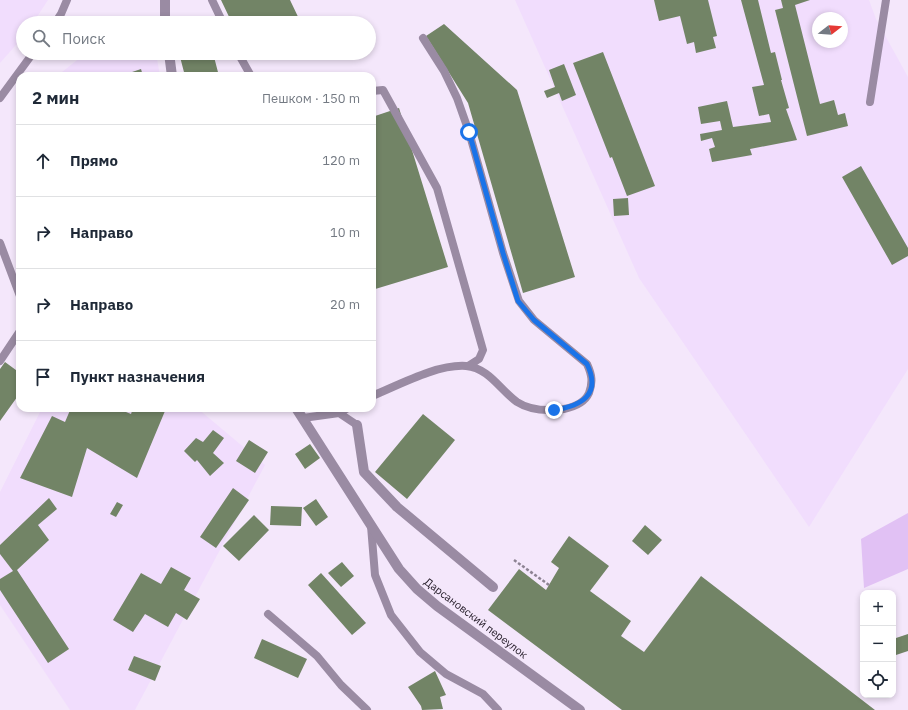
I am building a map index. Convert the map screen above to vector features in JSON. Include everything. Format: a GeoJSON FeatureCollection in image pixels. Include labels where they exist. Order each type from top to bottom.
{"type":"FeatureCollection","features":[{"type":"Feature","properties":{"kind":"street"},"geometry":{"type":"LineString","coordinates":[[165,0],[165,16]]}},
{"type":"Feature","properties":{"kind":"street"},"geometry":{"type":"LineString","coordinates":[[170,60],[171,72]]}},
{"type":"Feature","properties":{"kind":"street","name":"Дарсановский переулок"},"geometry":{"type":"LineString","coordinates":[[299,412],[399,569],[417,589],[437,606],[580,710]]}},
{"type":"Feature","properties":{"kind":"street"},"geometry":{"type":"LineString","coordinates":[[357,425],[364,472],[397,507],[493,587]]}},
{"type":"Feature","properties":{"kind":"lane"},"geometry":{"type":"LineString","coordinates":[[60,16],[67,0]]}},
{"type":"Feature","properties":{"kind":"lane"},"geometry":{"type":"LineString","coordinates":[[212,0],[220,16]]}},
{"type":"Feature","properties":{"kind":"lane"},"geometry":{"type":"LineString","coordinates":[[870,102],[886,0]]}},
{"type":"Feature","properties":{"kind":"lane"},"geometry":{"type":"LineString","coordinates":[[376,394],[451,366],[468,366],[484,371],[518,402],[537,409],[554,410],[568,408],[580,403],[587,397],[592,385],[592,374],[587,364],[534,320],[518,301],[457,98],[444,71],[423,38]]}},
{"type":"Feature","properties":{"kind":"lane"},"geometry":{"type":"LineString","coordinates":[[19,72],[28,60]]}},
{"type":"Feature","properties":{"kind":"lane"},"geometry":{"type":"LineString","coordinates":[[242,60],[249,72]]}},
{"type":"Feature","properties":{"kind":"lane"},"geometry":{"type":"LineString","coordinates":[[0,98],[16,76]]}},
{"type":"Feature","properties":{"kind":"lane"},"geometry":{"type":"LineString","coordinates":[[376,91],[383,90],[437,188],[483,350],[479,359],[468,366]]}},
{"type":"Feature","properties":{"kind":"lane"},"geometry":{"type":"LineString","coordinates":[[0,243],[16,285]]}},
{"type":"Feature","properties":{"kind":"lane"},"geometry":{"type":"LineString","coordinates":[[0,361],[16,337]]}},
{"type":"Feature","properties":{"kind":"lane"},"geometry":{"type":"LineString","coordinates":[[303,418],[339,413],[357,425]]}},
{"type":"Feature","properties":{"kind":"lane"},"geometry":{"type":"LineString","coordinates":[[371,525],[375,575],[391,615],[420,652],[446,674],[483,694],[498,710]]}},
{"type":"Feature","properties":{"kind":"lane"},"geometry":{"type":"LineString","coordinates":[[268,614],[317,656],[341,685],[366,710]]}},
{"type":"Feature","properties":{"kind":"path"},"geometry":{"type":"LineString","coordinates":[[514,560],[549,585]]}},
{"type":"Feature","properties":{"kind":"shaded area"},"geometry":{"type":"Polygon","coordinates":[[[0,0],[48,0],[38,16],[16,16],[16,45],[0,63],[0,0]]]}},
{"type":"Feature","properties":{"kind":"shaded area"},"geometry":{"type":"Polygon","coordinates":[[[515,0],[869,0],[876,19],[908,77],[908,369],[809,527],[639,278],[515,0]]]}},
{"type":"Feature","properties":{"kind":"shaded area"},"geometry":{"type":"Polygon","coordinates":[[[77,60],[157,60],[159,72],[62,72],[77,60]]]}},
{"type":"Feature","properties":{"kind":"shaded area"},"geometry":{"type":"Polygon","coordinates":[[[40,412],[202,412],[265,465],[135,710],[70,710],[0,605],[0,492],[40,412]]]}},
{"type":"Feature","properties":{"kind":"shaded area"},"geometry":{"type":"Polygon","coordinates":[[[908,513],[908,569],[864,588],[861,539],[908,513]]]}},
{"type":"Feature","properties":{"kind":"building"},"geometry":{"type":"Polygon","coordinates":[[[221,0],[290,0],[298,16],[229,16],[221,0]]]}},
{"type":"Feature","properties":{"kind":"building"},"geometry":{"type":"Polygon","coordinates":[[[654,0],[708,0],[717,36],[713,37],[716,48],[696,53],[694,42],[687,44],[680,16],[659,21],[654,0]]]}},
{"type":"Feature","properties":{"kind":"building"},"geometry":{"type":"Polygon","coordinates":[[[741,0],[758,0],[771,53],[775,52],[789,108],[786,109],[797,140],[750,149],[752,155],[712,162],[709,149],[715,147],[712,138],[701,141],[700,134],[722,130],[720,121],[701,124],[698,107],[727,101],[733,127],[771,122],[769,114],[759,116],[752,87],[764,85],[741,0]]]}},
{"type":"Feature","properties":{"kind":"building"},"geometry":{"type":"Polygon","coordinates":[[[781,0],[810,0],[795,5],[820,104],[834,100],[838,115],[845,113],[848,126],[807,136],[775,10],[783,8],[781,0]]]}},
{"type":"Feature","properties":{"kind":"building"},"geometry":{"type":"Polygon","coordinates":[[[444,24],[517,90],[575,277],[523,293],[468,103],[426,36],[444,24]]]}},
{"type":"Feature","properties":{"kind":"building"},"geometry":{"type":"Polygon","coordinates":[[[603,52],[655,186],[627,196],[612,157],[610,158],[573,63],[603,52]]]}},
{"type":"Feature","properties":{"kind":"building"},"geometry":{"type":"Polygon","coordinates":[[[181,60],[215,60],[218,72],[184,72],[181,60]]]}},
{"type":"Feature","properties":{"kind":"building"},"geometry":{"type":"Polygon","coordinates":[[[564,64],[576,95],[562,101],[559,93],[547,98],[544,91],[555,87],[549,70],[564,64]]]}},
{"type":"Feature","properties":{"kind":"building"},"geometry":{"type":"Polygon","coordinates":[[[141,69],[142,72],[132,72],[141,69]]]}},
{"type":"Feature","properties":{"kind":"building"},"geometry":{"type":"Polygon","coordinates":[[[399,108],[448,267],[376,289],[376,116],[399,108]]]}},
{"type":"Feature","properties":{"kind":"building"},"geometry":{"type":"Polygon","coordinates":[[[861,166],[908,248],[908,256],[892,265],[842,177],[861,166]]]}},
{"type":"Feature","properties":{"kind":"building"},"geometry":{"type":"Polygon","coordinates":[[[628,198],[629,215],[614,216],[613,199],[628,198]]]}},
{"type":"Feature","properties":{"kind":"building"},"geometry":{"type":"Polygon","coordinates":[[[5,362],[16,370],[16,399],[0,421],[0,369],[5,362]]]}},
{"type":"Feature","properties":{"kind":"building"},"geometry":{"type":"Polygon","coordinates":[[[69,412],[126,412],[131,414],[132,412],[165,412],[137,478],[87,448],[72,497],[20,478],[52,416],[65,422],[69,412]]]}},
{"type":"Feature","properties":{"kind":"building"},"geometry":{"type":"Polygon","coordinates":[[[423,414],[455,440],[407,499],[375,472],[423,414]]]}},
{"type":"Feature","properties":{"kind":"building"},"geometry":{"type":"Polygon","coordinates":[[[213,430],[224,438],[213,453],[224,463],[210,476],[197,460],[195,462],[184,451],[196,438],[203,442],[213,430]]]}},
{"type":"Feature","properties":{"kind":"building"},"geometry":{"type":"Polygon","coordinates":[[[249,440],[268,452],[255,473],[236,461],[249,440]]]}},
{"type":"Feature","properties":{"kind":"building"},"geometry":{"type":"Polygon","coordinates":[[[310,444],[320,458],[305,469],[295,454],[310,444]]]}},
{"type":"Feature","properties":{"kind":"building"},"geometry":{"type":"Polygon","coordinates":[[[233,488],[249,500],[216,548],[200,537],[233,488]]]}},
{"type":"Feature","properties":{"kind":"building"},"geometry":{"type":"Polygon","coordinates":[[[49,498],[57,509],[38,525],[49,540],[17,570],[69,649],[48,663],[0,590],[0,579],[13,571],[0,554],[0,545],[49,498]]]}},
{"type":"Feature","properties":{"kind":"building"},"geometry":{"type":"Polygon","coordinates":[[[316,499],[328,517],[316,526],[303,508],[316,499]]]}},
{"type":"Feature","properties":{"kind":"building"},"geometry":{"type":"Polygon","coordinates":[[[117,502],[123,505],[116,517],[110,514],[117,502]]]}},
{"type":"Feature","properties":{"kind":"building"},"geometry":{"type":"Polygon","coordinates":[[[271,506],[302,507],[301,526],[270,525],[271,506]]]}},
{"type":"Feature","properties":{"kind":"building"},"geometry":{"type":"Polygon","coordinates":[[[254,515],[269,530],[239,561],[223,546],[254,515]]]}},
{"type":"Feature","properties":{"kind":"building"},"geometry":{"type":"Polygon","coordinates":[[[645,525],[662,540],[648,555],[632,541],[645,525]]]}},
{"type":"Feature","properties":{"kind":"building"},"geometry":{"type":"Polygon","coordinates":[[[569,536],[609,566],[590,591],[631,621],[621,636],[644,652],[701,576],[875,710],[622,710],[488,610],[519,569],[546,590],[559,568],[551,562],[569,536]]]}},
{"type":"Feature","properties":{"kind":"building"},"geometry":{"type":"Polygon","coordinates":[[[342,562],[354,576],[341,587],[328,573],[342,562]]]}},
{"type":"Feature","properties":{"kind":"building"},"geometry":{"type":"Polygon","coordinates":[[[171,567],[191,578],[184,590],[200,599],[187,620],[176,613],[168,627],[145,614],[133,632],[113,620],[141,573],[161,584],[171,567]]]}},
{"type":"Feature","properties":{"kind":"building"},"geometry":{"type":"Polygon","coordinates":[[[321,573],[366,623],[352,635],[308,585],[321,573]]]}},
{"type":"Feature","properties":{"kind":"building"},"geometry":{"type":"Polygon","coordinates":[[[908,634],[908,651],[896,655],[896,638],[908,634]]]}},
{"type":"Feature","properties":{"kind":"building"},"geometry":{"type":"Polygon","coordinates":[[[262,639],[307,659],[298,678],[254,658],[262,639]]]}},
{"type":"Feature","properties":{"kind":"building"},"geometry":{"type":"Polygon","coordinates":[[[134,656],[161,666],[155,681],[128,670],[134,656]]]}},
{"type":"Feature","properties":{"kind":"building"},"geometry":{"type":"Polygon","coordinates":[[[435,671],[446,695],[440,697],[443,709],[422,710],[421,706],[408,687],[435,671]]]}},
{"type":"Feature","properties":{"kind":"route"},"geometry":{"type":"LineString","coordinates":[[469,132],[518,301],[534,320],[587,364],[592,374],[592,385],[587,397],[580,403],[568,408],[554,410]]}}]}
